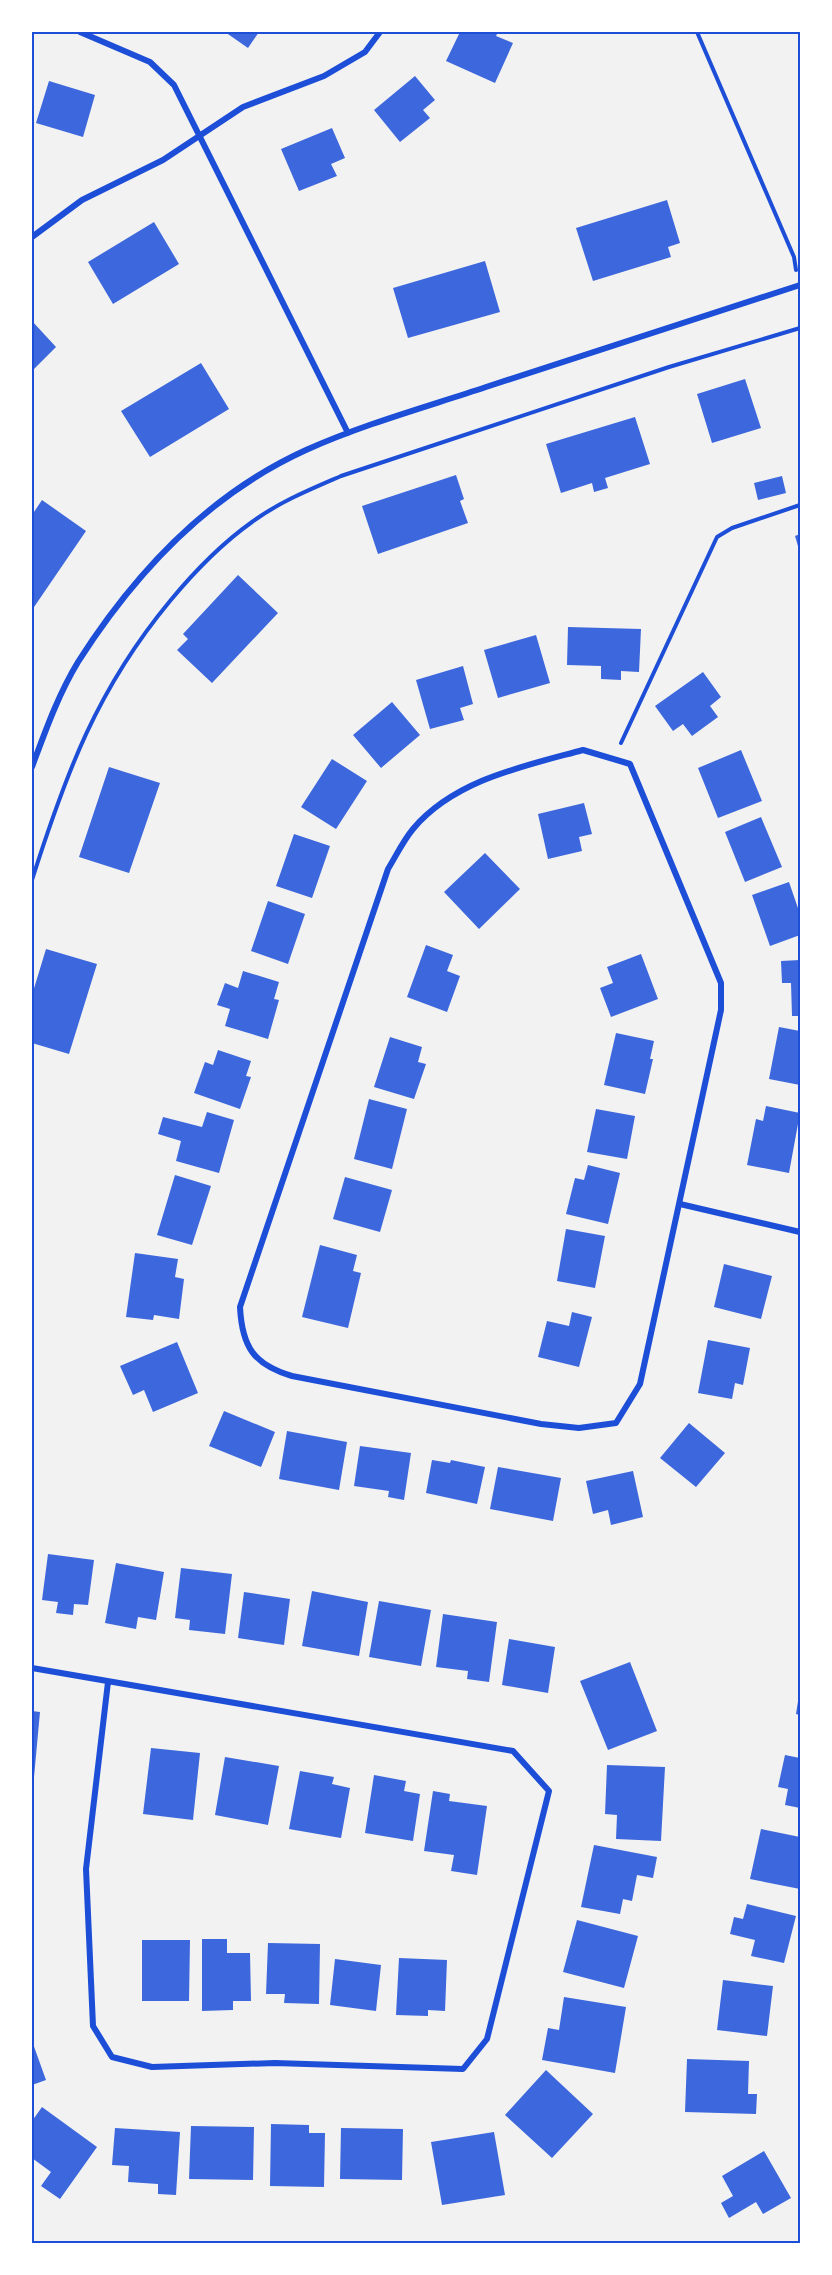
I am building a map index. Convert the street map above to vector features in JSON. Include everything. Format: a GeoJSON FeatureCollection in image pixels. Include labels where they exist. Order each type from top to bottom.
{"type":"FeatureCollection","features":[{"type":"Feature","properties":{"kind":"street"},"geometry":{"type":"LineString","coordinates":[[80,32],[150,62],[174,85],[348,433]]}},
{"type":"Feature","properties":{"kind":"street"},"geometry":{"type":"LineString","coordinates":[[32,237],[82,200],[163,160],[243,107],[324,76],[365,52],[380,32]]}},
{"type":"Feature","properties":{"kind":"street"},"geometry":{"type":"LineString","coordinates":[[32,767],[54,709],[77,663],[133,585],[173,541],[224,499],[262,474],[305,451],[348,433],[549,364],[800,286]]}},
{"type":"Feature","properties":{"kind":"street"},"geometry":{"type":"LineString","coordinates":[[583,750],[630,764],[721,983],[721,1010],[680,1204],[640,1384],[616,1423],[579,1428],[541,1424],[292,1376],[270,1369],[251,1352],[241,1333],[240,1307],[388,869],[413,829],[452,796],[506,771],[583,750]]}},
{"type":"Feature","properties":{"kind":"street"},"geometry":{"type":"LineString","coordinates":[[680,1204],[801,1232]]}},
{"type":"Feature","properties":{"kind":"street"},"geometry":{"type":"LineString","coordinates":[[32,1668],[513,1751],[549,1791],[487,2039],[463,2068],[275,2063],[152,2067],[112,2057],[93,2026],[86,1869],[108,1682]]}},
{"type":"Feature","properties":{"kind":"path"},"geometry":{"type":"LineString","coordinates":[[697,32],[794,257],[800,286]]}},
{"type":"Feature","properties":{"kind":"path"},"geometry":{"type":"LineString","coordinates":[[32,880],[53,812],[94,712],[120,668],[138,640],[191,577],[252,521],[304,492],[350,473],[669,367],[801,328]]}},
{"type":"Feature","properties":{"kind":"path"},"geometry":{"type":"LineString","coordinates":[[614,758],[717,537],[732,528],[801,505]]}},
{"type":"Feature","properties":{"kind":"building"},"geometry":{"type":"Polygon","coordinates":[[[225,32],[259,32],[248,48],[225,32]]]}},
{"type":"Feature","properties":{"kind":"building"},"geometry":{"type":"Polygon","coordinates":[[[460,32],[498,32],[496,36],[513,43],[495,83],[446,61],[460,32]]]}},
{"type":"Feature","properties":{"kind":"building"},"geometry":{"type":"Polygon","coordinates":[[[415,76],[435,100],[423,110],[430,118],[400,142],[374,110],[415,76]]]}},
{"type":"Feature","properties":{"kind":"building"},"geometry":{"type":"Polygon","coordinates":[[[49,81],[95,95],[83,137],[36,123],[49,81]]]}},
{"type":"Feature","properties":{"kind":"building"},"geometry":{"type":"Polygon","coordinates":[[[332,128],[345,158],[331,164],[337,176],[299,191],[281,149],[332,128]]]}},
{"type":"Feature","properties":{"kind":"building"},"geometry":{"type":"Polygon","coordinates":[[[667,200],[680,243],[668,247],[671,257],[593,281],[576,228],[667,200]]]}},
{"type":"Feature","properties":{"kind":"building"},"geometry":{"type":"Polygon","coordinates":[[[154,222],[179,264],[113,304],[88,262],[154,222]]]}},
{"type":"Feature","properties":{"kind":"building"},"geometry":{"type":"Polygon","coordinates":[[[485,261],[500,312],[408,338],[393,288],[485,261]]]}},
{"type":"Feature","properties":{"kind":"building"},"geometry":{"type":"Polygon","coordinates":[[[32,321],[56,347],[32,371],[32,321]]]}},
{"type":"Feature","properties":{"kind":"building"},"geometry":{"type":"Polygon","coordinates":[[[201,363],[229,409],[150,457],[121,411],[201,363]]]}},
{"type":"Feature","properties":{"kind":"building"},"geometry":{"type":"Polygon","coordinates":[[[745,379],[761,428],[712,443],[697,394],[745,379]]]}},
{"type":"Feature","properties":{"kind":"building"},"geometry":{"type":"Polygon","coordinates":[[[635,417],[650,464],[605,478],[608,488],[594,492],[592,483],[561,493],[546,444],[635,417]]]}},
{"type":"Feature","properties":{"kind":"building"},"geometry":{"type":"Polygon","coordinates":[[[456,475],[464,499],[460,501],[468,523],[378,554],[362,506],[456,475]]]}},
{"type":"Feature","properties":{"kind":"building"},"geometry":{"type":"Polygon","coordinates":[[[782,476],[786,493],[758,500],[754,483],[782,476]]]}},
{"type":"Feature","properties":{"kind":"building"},"geometry":{"type":"Polygon","coordinates":[[[42,500],[86,531],[32,610],[32,515],[42,500]]]}},
{"type":"Feature","properties":{"kind":"building"},"geometry":{"type":"Polygon","coordinates":[[[800,534],[800,553],[795,536],[800,534]]]}},
{"type":"Feature","properties":{"kind":"building"},"geometry":{"type":"Polygon","coordinates":[[[238,575],[278,613],[212,683],[177,650],[188,639],[183,634],[238,575]]]}},
{"type":"Feature","properties":{"kind":"building"},"geometry":{"type":"Polygon","coordinates":[[[568,627],[641,629],[639,672],[621,671],[621,680],[601,679],[601,666],[567,665],[568,627]]]}},
{"type":"Feature","properties":{"kind":"building"},"geometry":{"type":"Polygon","coordinates":[[[536,635],[550,683],[498,698],[484,650],[536,635]]]}},
{"type":"Feature","properties":{"kind":"building"},"geometry":{"type":"Polygon","coordinates":[[[463,666],[473,704],[460,708],[464,720],[430,729],[416,680],[463,666]]]}},
{"type":"Feature","properties":{"kind":"building"},"geometry":{"type":"Polygon","coordinates":[[[703,672],[721,697],[710,706],[718,717],[692,736],[683,724],[673,731],[655,706],[703,672]]]}},
{"type":"Feature","properties":{"kind":"building"},"geometry":{"type":"Polygon","coordinates":[[[392,702],[420,735],[381,768],[353,735],[392,702]]]}},
{"type":"Feature","properties":{"kind":"building"},"geometry":{"type":"Polygon","coordinates":[[[741,750],[762,801],[718,818],[698,768],[741,750]]]}},
{"type":"Feature","properties":{"kind":"building"},"geometry":{"type":"Polygon","coordinates":[[[332,759],[367,781],[336,829],[301,807],[332,759]]]}},
{"type":"Feature","properties":{"kind":"building"},"geometry":{"type":"Polygon","coordinates":[[[109,767],[160,783],[129,873],[79,857],[109,767]]]}},
{"type":"Feature","properties":{"kind":"building"},"geometry":{"type":"Polygon","coordinates":[[[584,803],[592,834],[579,837],[582,851],[548,859],[538,814],[584,803]]]}},
{"type":"Feature","properties":{"kind":"building"},"geometry":{"type":"Polygon","coordinates":[[[761,817],[782,867],[745,882],[725,832],[761,817]]]}},
{"type":"Feature","properties":{"kind":"building"},"geometry":{"type":"Polygon","coordinates":[[[294,834],[330,846],[312,898],[276,886],[294,834]]]}},
{"type":"Feature","properties":{"kind":"building"},"geometry":{"type":"Polygon","coordinates":[[[485,853],[520,889],[479,929],[444,892],[485,853]]]}},
{"type":"Feature","properties":{"kind":"building"},"geometry":{"type":"Polygon","coordinates":[[[789,882],[800,914],[800,935],[770,946],[752,895],[789,882]]]}},
{"type":"Feature","properties":{"kind":"building"},"geometry":{"type":"Polygon","coordinates":[[[268,901],[305,914],[288,964],[251,951],[268,901]]]}},
{"type":"Feature","properties":{"kind":"building"},"geometry":{"type":"Polygon","coordinates":[[[426,945],[453,955],[447,971],[460,976],[447,1012],[407,997],[426,945]]]}},
{"type":"Feature","properties":{"kind":"building"},"geometry":{"type":"Polygon","coordinates":[[[46,949],[97,964],[69,1054],[32,1043],[32,995],[46,949]]]}},
{"type":"Feature","properties":{"kind":"building"},"geometry":{"type":"Polygon","coordinates":[[[641,954],[658,999],[611,1017],[600,988],[613,983],[607,967],[641,954]]]}},
{"type":"Feature","properties":{"kind":"building"},"geometry":{"type":"Polygon","coordinates":[[[800,960],[800,1016],[792,1016],[791,983],[782,983],[781,961],[800,960]]]}},
{"type":"Feature","properties":{"kind":"building"},"geometry":{"type":"Polygon","coordinates":[[[243,971],[279,982],[274,999],[279,1000],[268,1039],[225,1026],[230,1009],[217,1005],[225,983],[238,988],[243,971]]]}},
{"type":"Feature","properties":{"kind":"building"},"geometry":{"type":"Polygon","coordinates":[[[779,1027],[800,1031],[800,1085],[769,1079],[779,1027]]]}},
{"type":"Feature","properties":{"kind":"building"},"geometry":{"type":"Polygon","coordinates":[[[616,1033],[654,1041],[650,1059],[653,1059],[645,1094],[604,1085],[616,1033]]]}},
{"type":"Feature","properties":{"kind":"building"},"geometry":{"type":"Polygon","coordinates":[[[390,1037],[422,1047],[418,1062],[426,1064],[414,1099],[374,1087],[390,1037]]]}},
{"type":"Feature","properties":{"kind":"building"},"geometry":{"type":"Polygon","coordinates":[[[218,1050],[251,1061],[246,1076],[251,1077],[240,1109],[194,1093],[205,1062],[213,1065],[218,1050]]]}},
{"type":"Feature","properties":{"kind":"building"},"geometry":{"type":"Polygon","coordinates":[[[369,1099],[407,1109],[392,1169],[354,1159],[369,1099]]]}},
{"type":"Feature","properties":{"kind":"building"},"geometry":{"type":"Polygon","coordinates":[[[766,1106],[800,1113],[789,1173],[747,1165],[756,1119],[763,1121],[766,1106]]]}},
{"type":"Feature","properties":{"kind":"building"},"geometry":{"type":"Polygon","coordinates":[[[596,1109],[635,1116],[627,1159],[587,1152],[596,1109]]]}},
{"type":"Feature","properties":{"kind":"building"},"geometry":{"type":"Polygon","coordinates":[[[207,1112],[234,1120],[219,1173],[176,1161],[181,1141],[158,1134],[163,1117],[202,1127],[207,1112]]]}},
{"type":"Feature","properties":{"kind":"building"},"geometry":{"type":"Polygon","coordinates":[[[588,1165],[620,1173],[608,1224],[566,1214],[575,1178],[584,1180],[588,1165]]]}},
{"type":"Feature","properties":{"kind":"building"},"geometry":{"type":"Polygon","coordinates":[[[175,1175],[211,1186],[192,1245],[157,1235],[175,1175]]]}},
{"type":"Feature","properties":{"kind":"building"},"geometry":{"type":"Polygon","coordinates":[[[345,1177],[392,1190],[380,1232],[333,1219],[345,1177]]]}},
{"type":"Feature","properties":{"kind":"building"},"geometry":{"type":"Polygon","coordinates":[[[566,1229],[605,1236],[595,1288],[557,1281],[566,1229]]]}},
{"type":"Feature","properties":{"kind":"building"},"geometry":{"type":"Polygon","coordinates":[[[320,1245],[357,1255],[353,1271],[361,1273],[348,1328],[302,1317],[320,1245]]]}},
{"type":"Feature","properties":{"kind":"building"},"geometry":{"type":"Polygon","coordinates":[[[135,1253],[178,1259],[175,1277],[184,1279],[179,1319],[154,1315],[153,1320],[126,1317],[135,1253]]]}},
{"type":"Feature","properties":{"kind":"building"},"geometry":{"type":"Polygon","coordinates":[[[724,1264],[772,1276],[761,1319],[714,1307],[724,1264]]]}},
{"type":"Feature","properties":{"kind":"building"},"geometry":{"type":"Polygon","coordinates":[[[572,1312],[592,1317],[579,1367],[538,1357],[547,1321],[569,1326],[572,1312]]]}},
{"type":"Feature","properties":{"kind":"building"},"geometry":{"type":"Polygon","coordinates":[[[708,1340],[750,1348],[743,1385],[735,1383],[732,1399],[698,1393],[708,1340]]]}},
{"type":"Feature","properties":{"kind":"building"},"geometry":{"type":"Polygon","coordinates":[[[177,1342],[198,1393],[153,1412],[144,1390],[133,1395],[120,1366],[177,1342]]]}},
{"type":"Feature","properties":{"kind":"building"},"geometry":{"type":"Polygon","coordinates":[[[224,1411],[275,1432],[261,1467],[209,1446],[224,1411]]]}},
{"type":"Feature","properties":{"kind":"building"},"geometry":{"type":"Polygon","coordinates":[[[689,1423],[725,1453],[696,1487],[660,1458],[689,1423]]]}},
{"type":"Feature","properties":{"kind":"building"},"geometry":{"type":"Polygon","coordinates":[[[287,1431],[347,1442],[339,1490],[279,1479],[287,1431]]]}},
{"type":"Feature","properties":{"kind":"building"},"geometry":{"type":"Polygon","coordinates":[[[360,1446],[411,1453],[404,1500],[388,1497],[389,1491],[354,1486],[360,1446]]]}},
{"type":"Feature","properties":{"kind":"building"},"geometry":{"type":"Polygon","coordinates":[[[432,1460],[450,1463],[451,1460],[485,1467],[477,1504],[426,1493],[432,1460]]]}},
{"type":"Feature","properties":{"kind":"building"},"geometry":{"type":"Polygon","coordinates":[[[498,1467],[561,1478],[553,1521],[490,1509],[498,1467]]]}},
{"type":"Feature","properties":{"kind":"building"},"geometry":{"type":"Polygon","coordinates":[[[633,1471],[643,1517],[611,1525],[608,1510],[593,1514],[586,1481],[633,1471]]]}},
{"type":"Feature","properties":{"kind":"building"},"geometry":{"type":"Polygon","coordinates":[[[48,1554],[94,1560],[88,1605],[74,1604],[73,1615],[56,1613],[58,1602],[42,1600],[48,1554]]]}},
{"type":"Feature","properties":{"kind":"building"},"geometry":{"type":"Polygon","coordinates":[[[116,1563],[164,1572],[156,1620],[138,1617],[136,1629],[105,1623],[116,1563]]]}},
{"type":"Feature","properties":{"kind":"building"},"geometry":{"type":"Polygon","coordinates":[[[181,1568],[232,1574],[225,1634],[189,1630],[190,1620],[175,1618],[181,1568]]]}},
{"type":"Feature","properties":{"kind":"building"},"geometry":{"type":"Polygon","coordinates":[[[312,1591],[368,1602],[359,1656],[302,1646],[312,1591]]]}},
{"type":"Feature","properties":{"kind":"building"},"geometry":{"type":"Polygon","coordinates":[[[244,1592],[290,1599],[284,1645],[238,1638],[244,1592]]]}},
{"type":"Feature","properties":{"kind":"building"},"geometry":{"type":"Polygon","coordinates":[[[379,1601],[431,1610],[421,1666],[369,1657],[379,1601]]]}},
{"type":"Feature","properties":{"kind":"building"},"geometry":{"type":"Polygon","coordinates":[[[443,1614],[497,1622],[489,1682],[467,1679],[468,1671],[436,1667],[443,1614]]]}},
{"type":"Feature","properties":{"kind":"building"},"geometry":{"type":"Polygon","coordinates":[[[509,1639],[555,1647],[548,1693],[502,1685],[509,1639]]]}},
{"type":"Feature","properties":{"kind":"building"},"geometry":{"type":"Polygon","coordinates":[[[630,1662],[657,1731],[608,1750],[580,1681],[630,1662]]]}},
{"type":"Feature","properties":{"kind":"building"},"geometry":{"type":"Polygon","coordinates":[[[800,1695],[800,1715],[796,1714],[800,1695]]]}},
{"type":"Feature","properties":{"kind":"building"},"geometry":{"type":"Polygon","coordinates":[[[32,1711],[40,1712],[34,1777],[32,1776],[32,1711]]]}},
{"type":"Feature","properties":{"kind":"building"},"geometry":{"type":"Polygon","coordinates":[[[151,1748],[200,1753],[193,1820],[143,1814],[151,1748]]]}},
{"type":"Feature","properties":{"kind":"building"},"geometry":{"type":"Polygon","coordinates":[[[785,1755],[800,1758],[800,1808],[785,1805],[788,1789],[778,1787],[785,1755]]]}},
{"type":"Feature","properties":{"kind":"building"},"geometry":{"type":"Polygon","coordinates":[[[225,1757],[279,1766],[268,1825],[215,1815],[225,1757]]]}},
{"type":"Feature","properties":{"kind":"building"},"geometry":{"type":"Polygon","coordinates":[[[607,1765],[665,1767],[661,1841],[616,1839],[617,1815],[605,1814],[607,1765]]]}},
{"type":"Feature","properties":{"kind":"building"},"geometry":{"type":"Polygon","coordinates":[[[300,1771],[334,1777],[332,1784],[350,1788],[341,1838],[289,1829],[300,1771]]]}},
{"type":"Feature","properties":{"kind":"building"},"geometry":{"type":"Polygon","coordinates":[[[374,1775],[406,1781],[404,1791],[420,1794],[413,1841],[365,1833],[374,1775]]]}},
{"type":"Feature","properties":{"kind":"building"},"geometry":{"type":"Polygon","coordinates":[[[433,1791],[450,1794],[449,1801],[487,1806],[477,1875],[451,1871],[454,1855],[424,1851],[433,1791]]]}},
{"type":"Feature","properties":{"kind":"building"},"geometry":{"type":"Polygon","coordinates":[[[761,1829],[800,1837],[800,1889],[750,1879],[761,1829]]]}},
{"type":"Feature","properties":{"kind":"building"},"geometry":{"type":"Polygon","coordinates":[[[594,1845],[657,1857],[653,1878],[637,1875],[632,1901],[623,1899],[620,1914],[581,1907],[594,1845]]]}},
{"type":"Feature","properties":{"kind":"building"},"geometry":{"type":"Polygon","coordinates":[[[747,1904],[796,1916],[784,1963],[751,1956],[755,1940],[730,1934],[734,1917],[743,1919],[747,1904]]]}},
{"type":"Feature","properties":{"kind":"building"},"geometry":{"type":"Polygon","coordinates":[[[577,1920],[638,1936],[624,1988],[563,1972],[577,1920]]]}},
{"type":"Feature","properties":{"kind":"building"},"geometry":{"type":"Polygon","coordinates":[[[202,1939],[227,1939],[227,1953],[250,1953],[251,2001],[233,2001],[233,2010],[202,2011],[202,1939]]]}},
{"type":"Feature","properties":{"kind":"building"},"geometry":{"type":"Polygon","coordinates":[[[142,1940],[190,1940],[189,2001],[142,2001],[142,1940]]]}},
{"type":"Feature","properties":{"kind":"building"},"geometry":{"type":"Polygon","coordinates":[[[268,1943],[320,1944],[319,2004],[284,2003],[285,1994],[266,1994],[268,1943]]]}},
{"type":"Feature","properties":{"kind":"building"},"geometry":{"type":"Polygon","coordinates":[[[399,1958],[447,1960],[445,2011],[428,2010],[428,2016],[396,2015],[399,1958]]]}},
{"type":"Feature","properties":{"kind":"building"},"geometry":{"type":"Polygon","coordinates":[[[335,1959],[381,1965],[376,2011],[330,2005],[335,1959]]]}},
{"type":"Feature","properties":{"kind":"building"},"geometry":{"type":"Polygon","coordinates":[[[723,1980],[773,1986],[767,2036],[717,2030],[723,1980]]]}},
{"type":"Feature","properties":{"kind":"building"},"geometry":{"type":"Polygon","coordinates":[[[564,1997],[626,2007],[615,2073],[542,2060],[548,2028],[559,2030],[564,1997]]]}},
{"type":"Feature","properties":{"kind":"building"},"geometry":{"type":"Polygon","coordinates":[[[32,2041],[46,2080],[32,2085],[32,2041]]]}},
{"type":"Feature","properties":{"kind":"building"},"geometry":{"type":"Polygon","coordinates":[[[687,2059],[749,2061],[748,2094],[757,2094],[756,2114],[685,2112],[687,2059]]]}},
{"type":"Feature","properties":{"kind":"building"},"geometry":{"type":"Polygon","coordinates":[[[546,2070],[593,2114],[552,2158],[505,2115],[546,2070]]]}},
{"type":"Feature","properties":{"kind":"building"},"geometry":{"type":"Polygon","coordinates":[[[42,2107],[97,2147],[60,2199],[41,2186],[51,2172],[32,2158],[32,2121],[42,2107]]]}},
{"type":"Feature","properties":{"kind":"building"},"geometry":{"type":"Polygon","coordinates":[[[271,2124],[309,2125],[309,2133],[325,2133],[324,2187],[270,2186],[271,2124]]]}},
{"type":"Feature","properties":{"kind":"building"},"geometry":{"type":"Polygon","coordinates":[[[191,2126],[254,2127],[253,2180],[189,2179],[191,2126]]]}},
{"type":"Feature","properties":{"kind":"building"},"geometry":{"type":"Polygon","coordinates":[[[115,2128],[180,2132],[176,2195],[158,2194],[158,2184],[128,2182],[129,2166],[112,2165],[115,2128]]]}},
{"type":"Feature","properties":{"kind":"building"},"geometry":{"type":"Polygon","coordinates":[[[341,2128],[403,2129],[402,2180],[340,2179],[341,2128]]]}},
{"type":"Feature","properties":{"kind":"building"},"geometry":{"type":"Polygon","coordinates":[[[494,2132],[505,2195],[442,2205],[431,2142],[494,2132]]]}},
{"type":"Feature","properties":{"kind":"building"},"geometry":{"type":"Polygon","coordinates":[[[764,2151],[791,2198],[763,2214],[756,2202],[729,2218],[721,2203],[733,2196],[722,2176],[764,2151]]]}}]}
